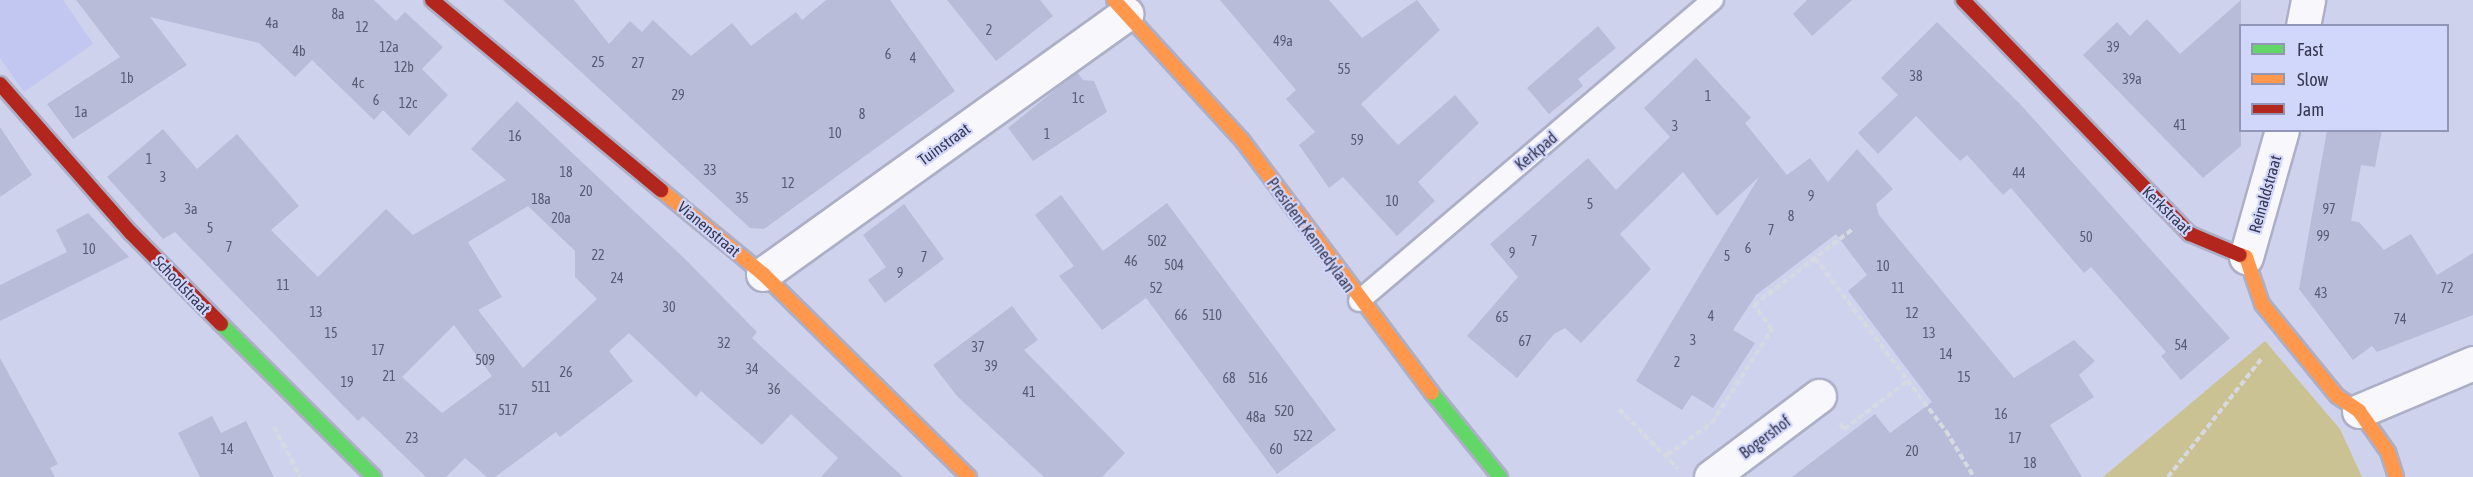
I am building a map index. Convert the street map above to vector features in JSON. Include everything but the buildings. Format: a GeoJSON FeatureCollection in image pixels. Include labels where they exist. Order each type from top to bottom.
{"type":"FeatureCollection","features":[{"type":"Feature","properties":{"kind":"street","name":"Vianenstraat"},"geometry":{"type":"LineString","coordinates":[[432,0],[763,274],[969,477]]}},
{"type":"Feature","properties":{"kind":"street","name":"Kerkstraat"},"geometry":{"type":"LineString","coordinates":[[1963,0],[2190,234],[2246,257]]}},
{"type":"Feature","properties":{"kind":"street"},"geometry":{"type":"LineString","coordinates":[[2303,24],[2308,0]]}},
{"type":"Feature","properties":{"kind":"street","name":"Tuinstraat"},"geometry":{"type":"LineString","coordinates":[[763,274],[1120,7]]}},
{"type":"Feature","properties":{"kind":"street","name":"President Kennedylaan"},"geometry":{"type":"LineString","coordinates":[[1120,7],[1242,140],[1359,301],[1500,477]]}},
{"type":"Feature","properties":{"kind":"street","name":"Schoolstraat"},"geometry":{"type":"LineString","coordinates":[[0,84],[131,233],[374,477]]}},
{"type":"Feature","properties":{"kind":"street","name":"Reinaldstraat"},"geometry":{"type":"LineString","coordinates":[[2246,257],[2281,132]]}},
{"type":"Feature","properties":{"kind":"street"},"geometry":{"type":"LineString","coordinates":[[2246,257],[2262,304],[2337,396],[2359,411],[2388,452],[2396,477]]}},
{"type":"Feature","properties":{"kind":"street"},"geometry":{"type":"LineString","coordinates":[[2359,411],[2473,363]]}},
{"type":"Feature","properties":{"kind":"street","name":"Bogershof"},"geometry":{"type":"LineString","coordinates":[[1711,477],[1819,396]]}},
{"type":"Feature","properties":{"kind":"lane","name":"Kerkpad"},"geometry":{"type":"LineString","coordinates":[[1359,301],[1713,0]]}},
{"type":"Feature","properties":{"kind":"path"},"geometry":{"type":"LineString","coordinates":[[1667,455],[1712,423],[1772,329],[1754,304],[1854,228]]}},
{"type":"Feature","properties":{"kind":"path"},"geometry":{"type":"LineString","coordinates":[[1815,258],[1908,381],[1974,477]]}},
{"type":"Feature","properties":{"kind":"path"},"geometry":{"type":"LineString","coordinates":[[2168,477],[2197,447],[2247,372],[2286,334]]}},
{"type":"Feature","properties":{"kind":"path"},"geometry":{"type":"LineString","coordinates":[[1819,396],[1844,429],[1908,381]]}},
{"type":"Feature","properties":{"kind":"path"},"geometry":{"type":"LineString","coordinates":[[1618,409],[1667,455],[1684,477]]}},
{"type":"Feature","properties":{"kind":"path"},"geometry":{"type":"LineString","coordinates":[[268,416],[300,477]]}},
{"type":"Feature","properties":{"kind":"shaded area"},"geometry":{"type":"Polygon","coordinates":[[[0,0],[63,0],[93,44],[24,92],[0,58],[0,0]]]}},
{"type":"Feature","properties":{"kind":"shaded area"},"geometry":{"type":"Polygon","coordinates":[[[2265,341],[2340,429],[2362,477],[2103,477],[2265,341]]]}},
{"type":"Feature","properties":{"kind":"traffic: fast"},"geometry":{"type":"LineString","coordinates":[[221,324],[374,477]]}},
{"type":"Feature","properties":{"kind":"traffic: fast"},"geometry":{"type":"LineString","coordinates":[[1432,393],[1500,477]]}},
{"type":"Feature","properties":{"kind":"traffic: slow"},"geometry":{"type":"LineString","coordinates":[[1114,0],[1242,140],[1432,393]]}},
{"type":"Feature","properties":{"kind":"traffic: slow"},"geometry":{"type":"LineString","coordinates":[[661,190],[763,274],[969,477]]}},
{"type":"Feature","properties":{"kind":"traffic: slow"},"geometry":{"type":"LineString","coordinates":[[2240,255],[2246,257],[2262,304],[2337,396],[2359,411],[2388,452],[2396,477]]}},
{"type":"Feature","properties":{"kind":"traffic: jam"},"geometry":{"type":"LineString","coordinates":[[432,0],[661,190]]}},
{"type":"Feature","properties":{"kind":"traffic: jam"},"geometry":{"type":"LineString","coordinates":[[1963,0],[2190,234],[2240,255]]}},
{"type":"Feature","properties":{"kind":"traffic: jam"},"geometry":{"type":"LineString","coordinates":[[0,84],[131,233],[221,324]]}}]}
